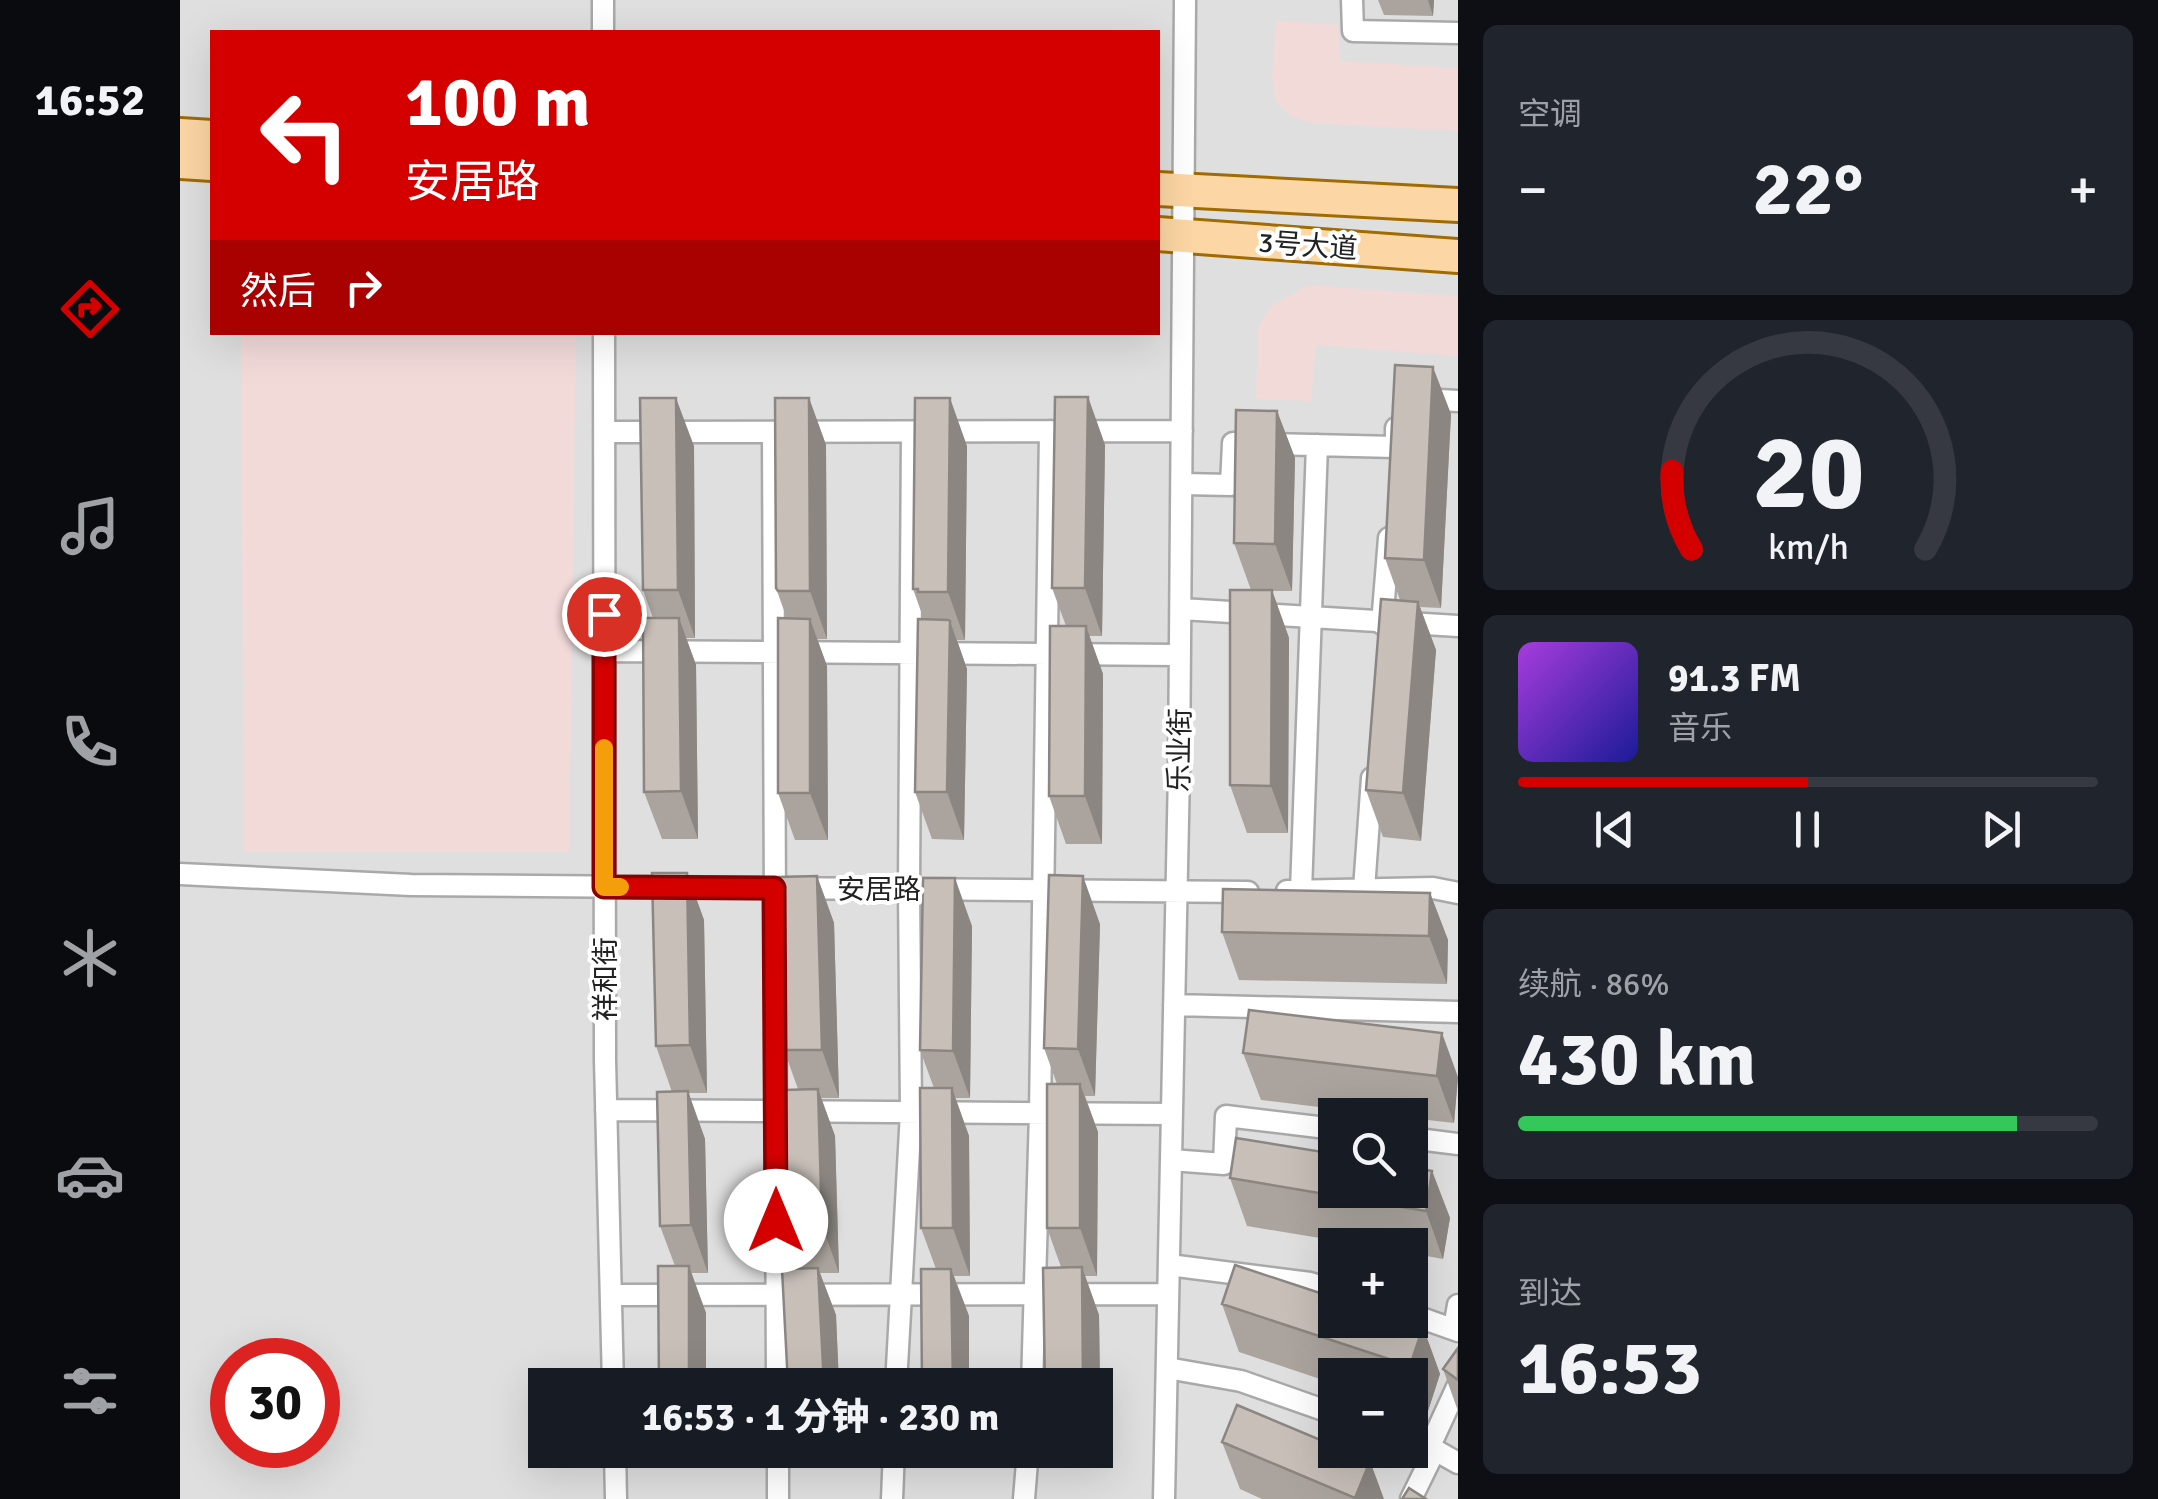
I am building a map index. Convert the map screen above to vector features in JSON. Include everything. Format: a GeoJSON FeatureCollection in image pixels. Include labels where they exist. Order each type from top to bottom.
{"type":"FeatureCollection","features":[{"type":"Feature","properties":{"kind":"main road"},"geometry":{"type":"LineString","coordinates":[[180,135],[210,137]]}},
{"type":"Feature","properties":{"kind":"main road"},"geometry":{"type":"LineString","coordinates":[[180,162],[210,164]]}},
{"type":"Feature","properties":{"kind":"main road","name":"3号大道"},"geometry":{"type":"LineString","coordinates":[[1170,189],[1458,205]]}},
{"type":"Feature","properties":{"kind":"main road","name":"3号大道"},"geometry":{"type":"LineString","coordinates":[[1170,235],[1458,256]]}},
{"type":"Feature","properties":{"kind":"street"},"geometry":{"type":"LineString","coordinates":[[603,0],[603,30]]}},
{"type":"Feature","properties":{"kind":"street","name":"乐业街"},"geometry":{"type":"LineString","coordinates":[[1164,1499],[1182,484],[1170,189],[1185,0]]}},
{"type":"Feature","properties":{"kind":"street"},"geometry":{"type":"LineString","coordinates":[[1352,0],[1353,31],[1458,33]]}},
{"type":"Feature","properties":{"kind":"street","name":"祥和街"},"geometry":{"type":"LineString","coordinates":[[604,335],[604,887],[613,1368]]}},
{"type":"Feature","properties":{"kind":"street"},"geometry":{"type":"LineString","coordinates":[[1182,484],[1232,485],[1233,443],[1316,445],[1395,456],[1397,406],[1458,401]]}},
{"type":"Feature","properties":{"kind":"street"},"geometry":{"type":"LineString","coordinates":[[604,432],[1182,431]]}},
{"type":"Feature","properties":{"kind":"street"},"geometry":{"type":"LineString","coordinates":[[773,432],[777,1368]]}},
{"type":"Feature","properties":{"kind":"street"},"geometry":{"type":"LineString","coordinates":[[897,1368],[911,1112],[912,432]]}},
{"type":"Feature","properties":{"kind":"street"},"geometry":{"type":"LineString","coordinates":[[1033,1368],[1050,432]]}},
{"type":"Feature","properties":{"kind":"street"},"geometry":{"type":"LineString","coordinates":[[1302,890],[1316,445]]}},
{"type":"Feature","properties":{"kind":"street"},"geometry":{"type":"LineString","coordinates":[[1382,631],[1390,524]]}},
{"type":"Feature","properties":{"kind":"street"},"geometry":{"type":"LineString","coordinates":[[1180,608],[1311,617],[1382,631],[1458,626]]}},
{"type":"Feature","properties":{"kind":"street"},"geometry":{"type":"LineString","coordinates":[[604,651],[1180,655]]}},
{"type":"Feature","properties":{"kind":"street"},"geometry":{"type":"LineString","coordinates":[[1364,889],[1373,756]]}},
{"type":"Feature","properties":{"kind":"street","name":"安居路"},"geometry":{"type":"LineString","coordinates":[[180,874],[411,886],[1176,892],[1433,888],[1458,892]]}},
{"type":"Feature","properties":{"kind":"street"},"geometry":{"type":"LineString","coordinates":[[1174,1005],[1458,1012]]}},
{"type":"Feature","properties":{"kind":"street"},"geometry":{"type":"LineString","coordinates":[[606,1110],[1172,1114]]}},
{"type":"Feature","properties":{"kind":"street"},"geometry":{"type":"LineString","coordinates":[[1171,1160],[1224,1164],[1226,1116],[1318,1127]]}},
{"type":"Feature","properties":{"kind":"street"},"geometry":{"type":"LineString","coordinates":[[1428,1140],[1458,1144]]}},
{"type":"Feature","properties":{"kind":"street"},"geometry":{"type":"LineString","coordinates":[[1169,1265],[1318,1285]]}},
{"type":"Feature","properties":{"kind":"street"},"geometry":{"type":"LineString","coordinates":[[611,1294],[1168,1294]]}},
{"type":"Feature","properties":{"kind":"street"},"geometry":{"type":"LineString","coordinates":[[1428,1320],[1456,1330],[1458,1306]]}},
{"type":"Feature","properties":{"kind":"street"},"geometry":{"type":"LineString","coordinates":[[1167,1368],[1241,1381],[1318,1408]]}},
{"type":"Feature","properties":{"kind":"street"},"geometry":{"type":"LineString","coordinates":[[1428,1440],[1458,1385]]}},
{"type":"Feature","properties":{"kind":"street"},"geometry":{"type":"LineString","coordinates":[[1428,1448],[1458,1464]]}},
{"type":"Feature","properties":{"kind":"street"},"geometry":{"type":"LineString","coordinates":[[615,1468],[616,1499]]}},
{"type":"Feature","properties":{"kind":"street"},"geometry":{"type":"LineString","coordinates":[[778,1468],[778,1499]]}},
{"type":"Feature","properties":{"kind":"street"},"geometry":{"type":"LineString","coordinates":[[892,1499],[893,1468]]}},
{"type":"Feature","properties":{"kind":"street"},"geometry":{"type":"LineString","coordinates":[[1024,1499],[1027,1468]]}},
{"type":"Feature","properties":{"kind":"street"},"geometry":{"type":"LineString","coordinates":[[1411,1499],[1419,1468]]}},
{"type":"Feature","properties":{"kind":"shaded area"},"geometry":{"type":"Polygon","coordinates":[[[180,0],[1458,0],[1458,1499],[180,1499],[180,0]]]}},
{"type":"Feature","properties":{"kind":"shaded area"},"geometry":{"type":"Polygon","coordinates":[[[1276,21],[1338,25],[1340,61],[1458,68],[1458,131],[1310,123],[1289,115],[1275,99],[1272,78],[1276,21]]]}},
{"type":"Feature","properties":{"kind":"shaded area"},"geometry":{"type":"Polygon","coordinates":[[[1309,285],[1458,296],[1458,356],[1316,345],[1311,401],[1256,399],[1258,328],[1271,306],[1309,285]]]}},
{"type":"Feature","properties":{"kind":"shaded area"},"geometry":{"type":"Polygon","coordinates":[[[241,335],[576,335],[569,852],[244,852],[241,335]]]}},
{"type":"Feature","properties":{"kind":"building"},"geometry":{"type":"Polygon","coordinates":[[[1395,365],[1433,367],[1424,560],[1385,558],[1395,365]]]}},
{"type":"Feature","properties":{"kind":"building"},"geometry":{"type":"Polygon","coordinates":[[[1055,397],[1088,397],[1085,588],[1052,588],[1055,397]]]}},
{"type":"Feature","properties":{"kind":"building"},"geometry":{"type":"Polygon","coordinates":[[[640,398],[676,398],[678,590],[643,590],[640,398]]]}},
{"type":"Feature","properties":{"kind":"building"},"geometry":{"type":"Polygon","coordinates":[[[775,398],[809,398],[810,591],[776,588],[775,398]]]}},
{"type":"Feature","properties":{"kind":"building"},"geometry":{"type":"Polygon","coordinates":[[[915,398],[950,398],[948,592],[913,589],[915,398]]]}},
{"type":"Feature","properties":{"kind":"building"},"geometry":{"type":"Polygon","coordinates":[[[1236,410],[1277,411],[1275,544],[1234,543],[1236,410]]]}},
{"type":"Feature","properties":{"kind":"building"},"geometry":{"type":"Polygon","coordinates":[[[1230,590],[1272,590],[1271,786],[1230,785],[1230,590]]]}},
{"type":"Feature","properties":{"kind":"building"},"geometry":{"type":"Polygon","coordinates":[[[1381,599],[1418,602],[1403,793],[1366,790],[1381,599]]]}},
{"type":"Feature","properties":{"kind":"building"},"geometry":{"type":"Polygon","coordinates":[[[643,618],[679,618],[681,791],[644,792],[643,618]]]}},
{"type":"Feature","properties":{"kind":"building"},"geometry":{"type":"Polygon","coordinates":[[[778,618],[810,619],[810,793],[778,793],[778,618]]]}},
{"type":"Feature","properties":{"kind":"building"},"geometry":{"type":"Polygon","coordinates":[[[918,619],[950,621],[947,792],[915,792],[918,619]]]}},
{"type":"Feature","properties":{"kind":"building"},"geometry":{"type":"Polygon","coordinates":[[[1050,626],[1086,626],[1085,796],[1049,796],[1050,626]]]}},
{"type":"Feature","properties":{"kind":"building"},"geometry":{"type":"Polygon","coordinates":[[[652,873],[687,873],[690,1045],[656,1046],[652,873]]]}},
{"type":"Feature","properties":{"kind":"building"},"geometry":{"type":"Polygon","coordinates":[[[1049,875],[1083,876],[1078,1049],[1044,1048],[1049,875]]]}},
{"type":"Feature","properties":{"kind":"building"},"geometry":{"type":"Polygon","coordinates":[[[817,876],[822,1050],[784,1050],[779,877],[817,876]]]}},
{"type":"Feature","properties":{"kind":"building"},"geometry":{"type":"Polygon","coordinates":[[[923,878],[955,878],[953,1051],[920,1050],[923,878]]]}},
{"type":"Feature","properties":{"kind":"building"},"geometry":{"type":"Polygon","coordinates":[[[1223,889],[1430,893],[1429,936],[1222,932],[1223,889]]]}},
{"type":"Feature","properties":{"kind":"building"},"geometry":{"type":"Polygon","coordinates":[[[1249,1010],[1442,1033],[1437,1076],[1243,1053],[1249,1010]]]}},
{"type":"Feature","properties":{"kind":"building"},"geometry":{"type":"Polygon","coordinates":[[[1047,1084],[1080,1084],[1080,1228],[1047,1228],[1047,1084]]]}},
{"type":"Feature","properties":{"kind":"building"},"geometry":{"type":"Polygon","coordinates":[[[920,1088],[952,1088],[953,1228],[921,1228],[920,1088]]]}},
{"type":"Feature","properties":{"kind":"building"},"geometry":{"type":"Polygon","coordinates":[[[818,1089],[822,1225],[788,1226],[784,1090],[818,1089]]]}},
{"type":"Feature","properties":{"kind":"building"},"geometry":{"type":"Polygon","coordinates":[[[688,1091],[691,1225],[660,1226],[657,1092],[688,1091]]]}},
{"type":"Feature","properties":{"kind":"building"},"geometry":{"type":"Polygon","coordinates":[[[1236,1138],[1318,1151],[1318,1193],[1230,1178],[1236,1138]]]}},
{"type":"Feature","properties":{"kind":"building"},"geometry":{"type":"Polygon","coordinates":[[[1235,1265],[1318,1292],[1318,1336],[1222,1304],[1235,1265]]]}},
{"type":"Feature","properties":{"kind":"building"},"geometry":{"type":"Polygon","coordinates":[[[658,1266],[689,1266],[689,1368],[659,1368],[658,1266]]]}},
{"type":"Feature","properties":{"kind":"building"},"geometry":{"type":"Polygon","coordinates":[[[1082,1267],[1083,1368],[1045,1368],[1043,1268],[1082,1267]]]}},
{"type":"Feature","properties":{"kind":"building"},"geometry":{"type":"Polygon","coordinates":[[[818,1268],[823,1368],[787,1368],[782,1269],[818,1268]]]}},
{"type":"Feature","properties":{"kind":"building"},"geometry":{"type":"Polygon","coordinates":[[[921,1269],[951,1269],[953,1368],[922,1368],[921,1269]]]}},
{"type":"Feature","properties":{"kind":"building"},"geometry":{"type":"Polygon","coordinates":[[[1325,1338],[1419,1338],[1413,1358],[1386,1358],[1325,1338]]]}},
{"type":"Feature","properties":{"kind":"building"},"geometry":{"type":"Polygon","coordinates":[[[1458,1348],[1458,1380],[1443,1369],[1458,1348]]]}},
{"type":"Feature","properties":{"kind":"building"},"geometry":{"type":"Polygon","coordinates":[[[1237,1405],[1318,1439],[1318,1468],[1367,1468],[1355,1498],[1222,1442],[1237,1405]]]}},
{"type":"Feature","properties":{"kind":"building"},"geometry":{"type":"Polygon","coordinates":[[[1409,1488],[1426,1499],[1402,1499],[1409,1488]]]}},
{"type":"Feature","properties":{"kind":"slow traffic"},"geometry":{"type":"LineString","coordinates":[[604,748],[604,887],[620,887]]}},
{"type":"Feature","properties":{"kind":"route"},"geometry":{"type":"LineString","coordinates":[[604,614],[604,887],[774,888],[776,1221]]}}]}
